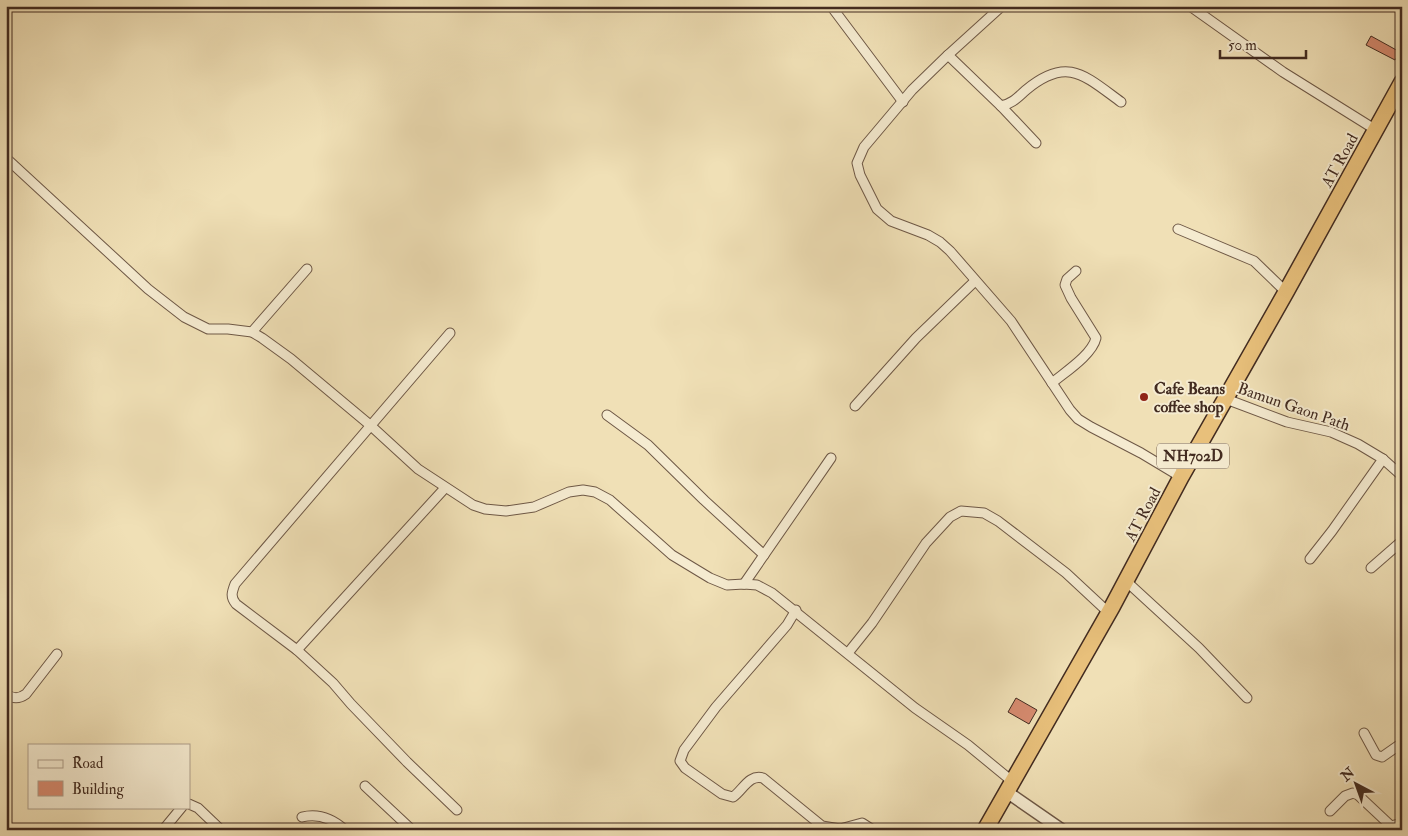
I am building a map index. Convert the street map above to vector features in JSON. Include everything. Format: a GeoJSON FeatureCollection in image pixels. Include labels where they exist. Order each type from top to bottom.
{"type":"FeatureCollection","features":[{"type":"Feature","properties":{"kind":"highway","name":"AT Road"},"geometry":{"type":"LineString","coordinates":[[985,830],[1109,613],[1181,477],[1402,82]]}},
{"type":"Feature","properties":{"kind":"street"},"geometry":{"type":"LineString","coordinates":[[831,6],[903,102]]}},
{"type":"Feature","properties":{"kind":"street"},"geometry":{"type":"LineString","coordinates":[[1002,6],[948,54],[912,90],[864,147],[857,163],[860,175],[877,209],[891,221],[928,235],[940,242],[976,281],[1011,321],[1070,410],[1078,419],[1141,452],[1181,477]]}},
{"type":"Feature","properties":{"kind":"street"},"geometry":{"type":"LineString","coordinates":[[1190,6],[1283,72],[1376,130]]}},
{"type":"Feature","properties":{"kind":"street"},"geometry":{"type":"LineString","coordinates":[[948,54],[1036,143]]}},
{"type":"Feature","properties":{"kind":"street"},"geometry":{"type":"LineString","coordinates":[[1001,106],[1013,102],[1036,82],[1060,71],[1072,71],[1080,74],[1121,102]]}},
{"type":"Feature","properties":{"kind":"street"},"geometry":{"type":"LineString","coordinates":[[6,158],[148,289],[184,317],[208,329],[252,332],[262,338],[291,359],[370,425],[418,469],[474,506],[506,511],[534,507],[569,492],[583,490],[595,492],[610,500],[672,555],[710,578],[727,585],[757,585],[772,593],[796,610],[915,708],[968,745],[1010,787],[1062,830]]}},
{"type":"Feature","properties":{"kind":"street"},"geometry":{"type":"LineString","coordinates":[[1178,230],[1254,261],[1286,292]]}},
{"type":"Feature","properties":{"kind":"street"},"geometry":{"type":"LineString","coordinates":[[252,332],[307,269]]}},
{"type":"Feature","properties":{"kind":"street"},"geometry":{"type":"LineString","coordinates":[[1052,383],[1089,352],[1096,338],[1065,285],[1067,279],[1076,271]]}},
{"type":"Feature","properties":{"kind":"street"},"geometry":{"type":"LineString","coordinates":[[855,406],[916,338],[976,281]]}},
{"type":"Feature","properties":{"kind":"street"},"geometry":{"type":"LineString","coordinates":[[450,333],[235,584],[232,591],[232,599],[296,650],[333,683],[350,704],[394,750],[457,810]]}},
{"type":"Feature","properties":{"kind":"street","name":"Bamun Gaon Path"},"geometry":{"type":"LineString","coordinates":[[1226,399],[1287,422],[1331,432],[1358,444],[1383,459],[1402,476]]}},
{"type":"Feature","properties":{"kind":"street"},"geometry":{"type":"LineString","coordinates":[[606,415],[648,445],[764,555]]}},
{"type":"Feature","properties":{"kind":"street"},"geometry":{"type":"LineString","coordinates":[[744,584],[831,458]]}},
{"type":"Feature","properties":{"kind":"street"},"geometry":{"type":"LineString","coordinates":[[1310,559],[1332,532],[1383,459]]}},
{"type":"Feature","properties":{"kind":"street"},"geometry":{"type":"LineString","coordinates":[[296,650],[445,488]]}},
{"type":"Feature","properties":{"kind":"street"},"geometry":{"type":"LineString","coordinates":[[848,653],[872,623],[926,543],[950,517],[961,511],[984,514],[998,521],[1066,573],[1109,613]]}},
{"type":"Feature","properties":{"kind":"street"},"geometry":{"type":"LineString","coordinates":[[1371,568],[1402,541]]}},
{"type":"Feature","properties":{"kind":"street"},"geometry":{"type":"LineString","coordinates":[[1126,581],[1199,648],[1246,698]]}},
{"type":"Feature","properties":{"kind":"street"},"geometry":{"type":"LineString","coordinates":[[796,610],[787,625],[716,707],[684,750],[680,761],[685,768],[728,797],[738,794],[749,781],[759,777],[763,778],[822,826],[840,829],[862,823],[872,830]]}},
{"type":"Feature","properties":{"kind":"street"},"geometry":{"type":"LineString","coordinates":[[6,694],[15,699],[26,694],[57,654]]}},
{"type":"Feature","properties":{"kind":"street"},"geometry":{"type":"LineString","coordinates":[[1364,733],[1379,757],[1382,757],[1402,743]]}},
{"type":"Feature","properties":{"kind":"street"},"geometry":{"type":"LineString","coordinates":[[365,786],[412,830]]}},
{"type":"Feature","properties":{"kind":"street"},"geometry":{"type":"LineString","coordinates":[[1330,811],[1345,796],[1353,793],[1358,795],[1391,826],[1402,823]]}},
{"type":"Feature","properties":{"kind":"street"},"geometry":{"type":"LineString","coordinates":[[190,804],[198,808],[221,830]]}},
{"type":"Feature","properties":{"kind":"street"},"geometry":{"type":"LineString","coordinates":[[163,830],[181,808]]}},
{"type":"Feature","properties":{"kind":"street"},"geometry":{"type":"LineString","coordinates":[[302,817],[313,814],[331,820],[344,830]]}},
{"type":"Feature","properties":{"kind":"building"},"geometry":{"type":"Polygon","coordinates":[[[1371,36],[1400,52],[1395,60],[1366,45],[1371,36]]]}},
{"type":"Feature","properties":{"kind":"building"},"geometry":{"type":"Polygon","coordinates":[[[1016,698],[1037,710],[1029,724],[1008,712],[1016,698]]]}},
{"type":"Feature","properties":{"kind":"place","name":"Cafe Beans coffee shop"},"geometry":{"type":"Point","coordinates":[1144,397]}}]}
